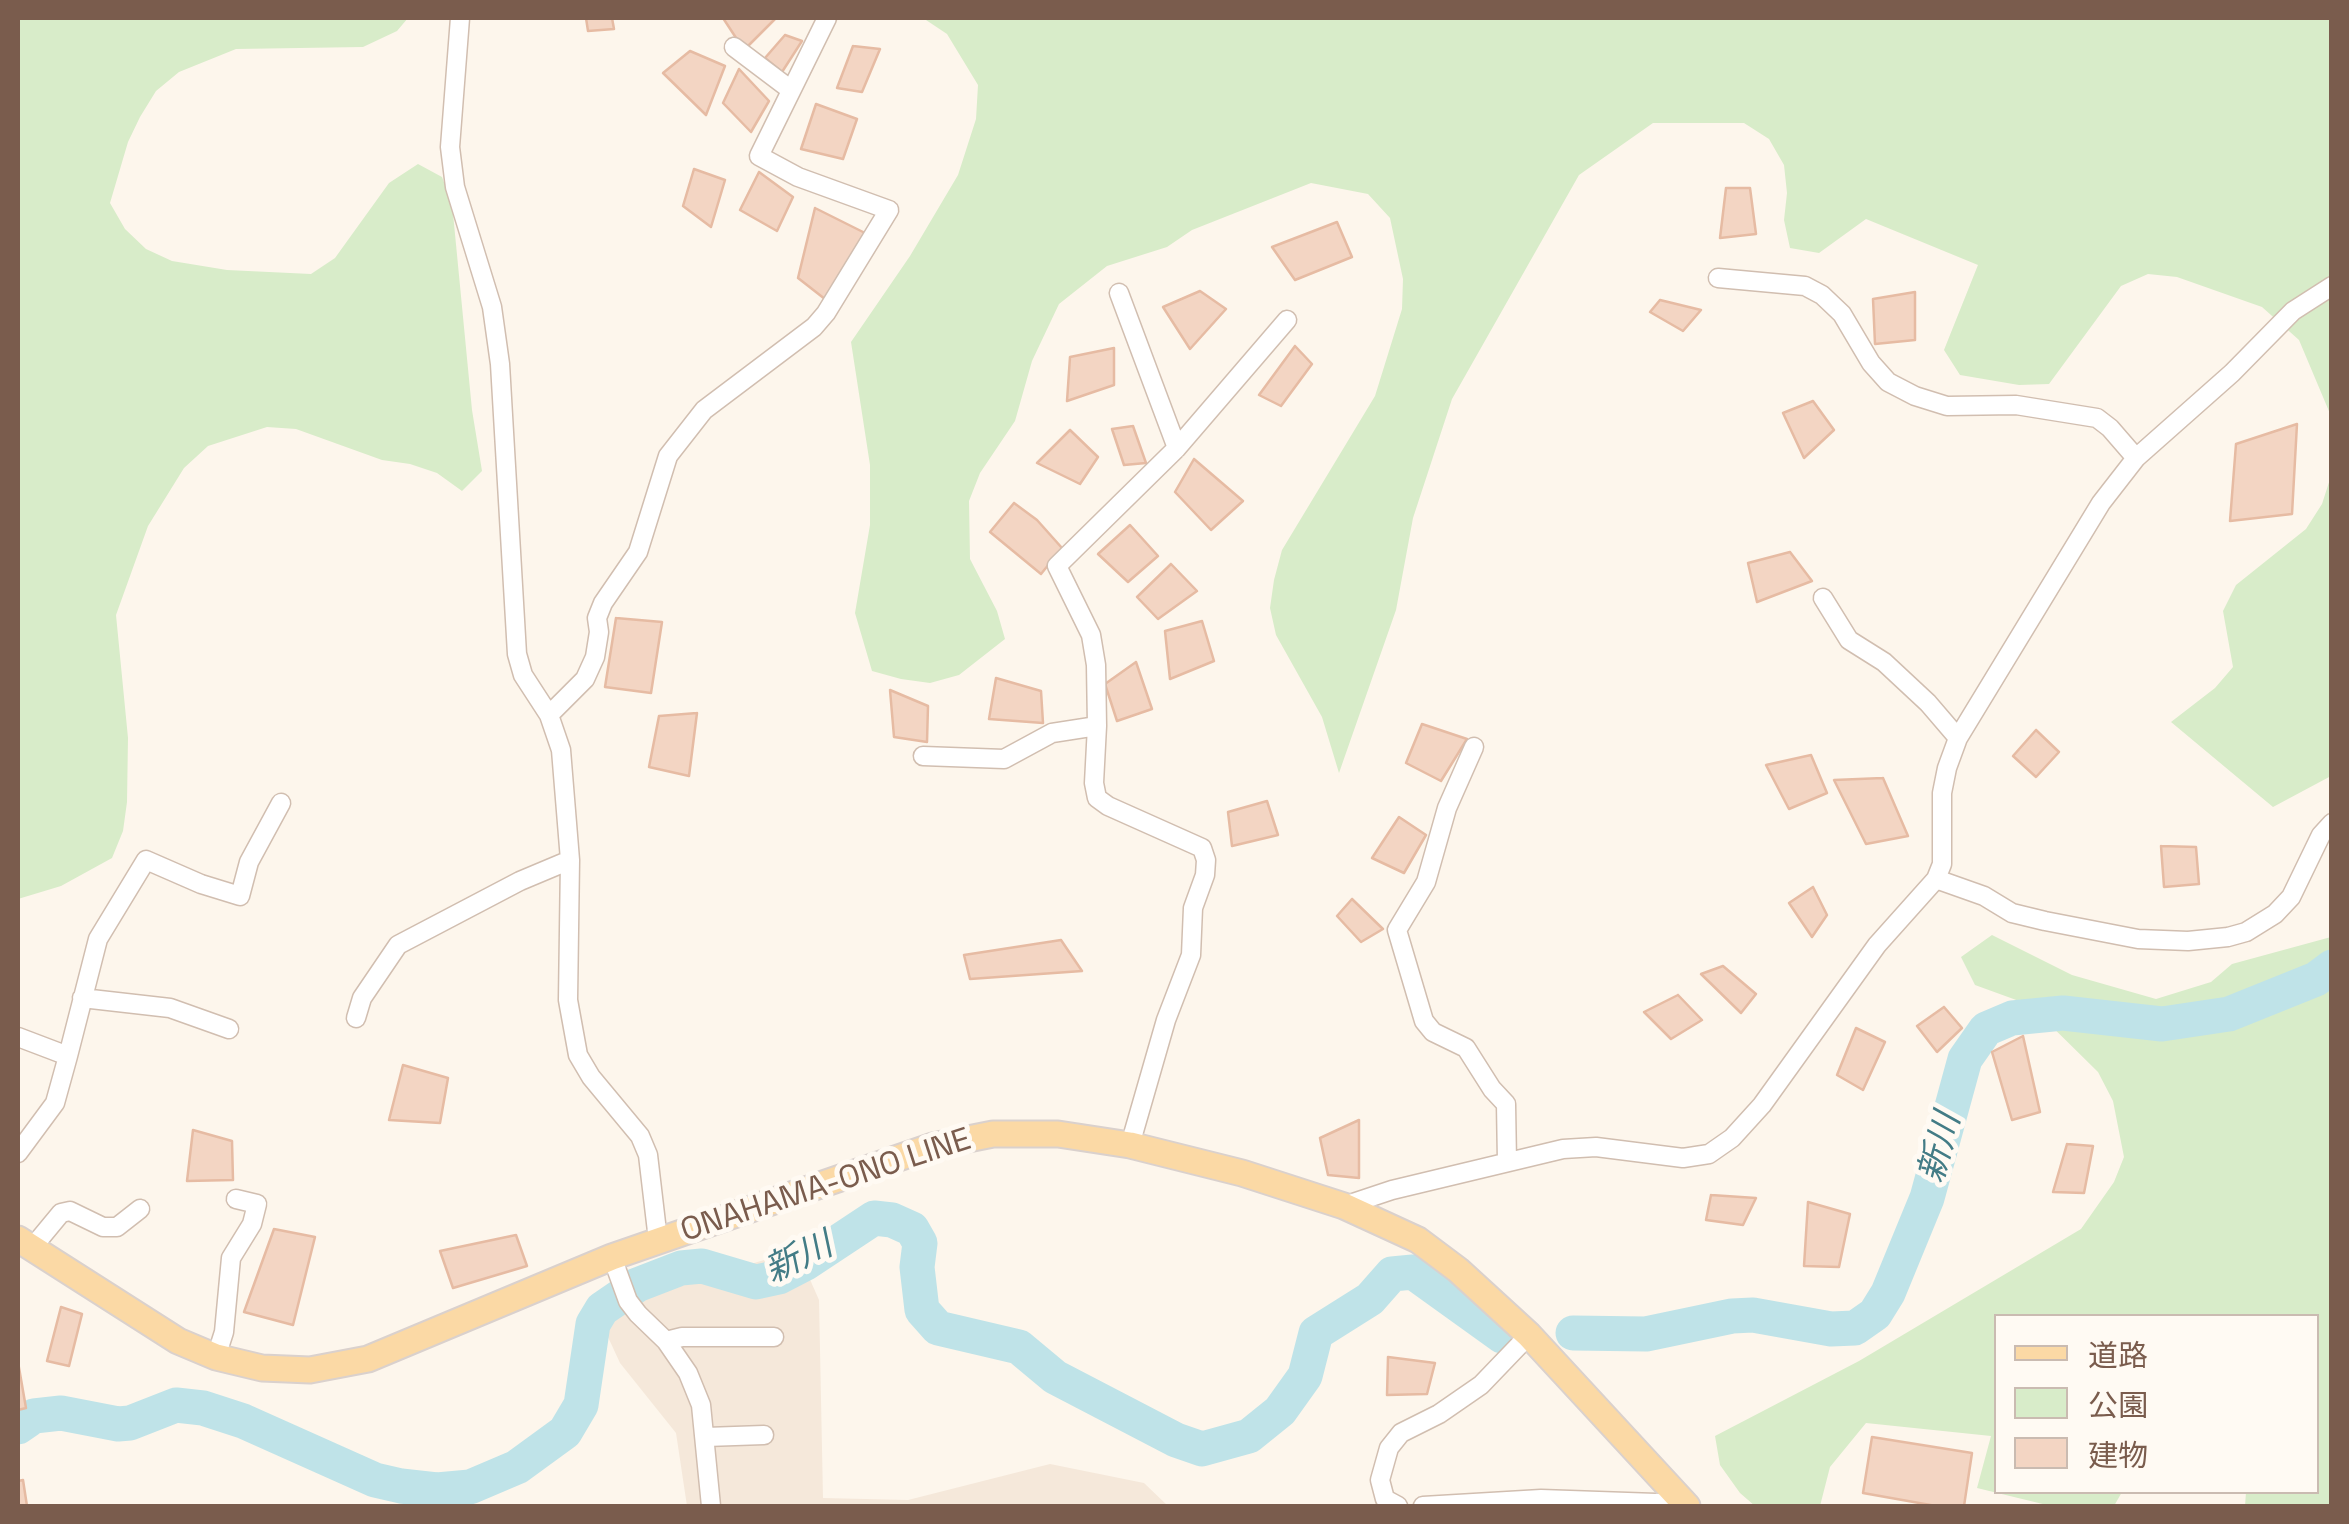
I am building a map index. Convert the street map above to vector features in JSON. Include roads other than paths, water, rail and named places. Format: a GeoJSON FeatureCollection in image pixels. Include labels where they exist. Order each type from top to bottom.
{"type":"FeatureCollection","features":[{"type":"Feature","properties":{"kind":"main road","name":"ONAHAMA-ONO LINE"},"geometry":{"type":"LineString","coordinates":[[25,1243],[178,1341],[262,1368],[310,1370],[368,1359],[615,1264],[658,1240],[933,1146],[993,1134],[1058,1134],[1130,1145],[1242,1173],[1344,1206],[1418,1240],[1458,1270],[1529,1335],[1686,1505]]}},
{"type":"Feature","properties":{"kind":"street"},"geometry":{"type":"LineString","coordinates":[[460,18],[450,147],[455,187],[492,306],[500,364],[518,654],[523,675],[549,715],[561,750],[570,860],[568,1000],[578,1055],[644,1146],[652,1175],[658,1240]]}},
{"type":"Feature","properties":{"kind":"street"},"geometry":{"type":"LineString","coordinates":[[549,715],[585,679],[600,632],[597,618],[638,552],[668,456],[704,410],[814,327],[888,210],[798,177],[759,156],[826,18]]}},
{"type":"Feature","properties":{"kind":"street"},"geometry":{"type":"LineString","coordinates":[[734,47],[791,90]]}},
{"type":"Feature","properties":{"kind":"street"},"geometry":{"type":"LineString","coordinates":[[1718,278],[1806,286],[1822,295],[1842,314],[1871,363],[1888,382],[1915,396],[1947,406],[2016,405],[2097,418],[2136,458]]}},
{"type":"Feature","properties":{"kind":"street"},"geometry":{"type":"LineString","coordinates":[[1344,1206],[1392,1190],[1563,1149],[1596,1147],[1683,1158],[1709,1154],[1732,1138],[1762,1106],[1877,946],[1936,879],[1942,864],[1942,793],[1946,768],[1958,738],[2101,504],[2136,458],[2232,373],[2293,311],[2332,286]]}},
{"type":"Feature","properties":{"kind":"street"},"geometry":{"type":"LineString","coordinates":[[1119,293],[1177,448]]}},
{"type":"Feature","properties":{"kind":"street"},"geometry":{"type":"LineString","coordinates":[[1130,1145],[1166,1020],[1192,954],[1193,908],[1205,876],[1206,860],[1202,848],[1097,798],[1094,783],[1098,726],[1091,636],[1056,566],[1177,448],[1286,320]]}},
{"type":"Feature","properties":{"kind":"street"},"geometry":{"type":"LineString","coordinates":[[1823,598],[1849,640],[1884,662],[1958,738]]}},
{"type":"Feature","properties":{"kind":"street"},"geometry":{"type":"LineString","coordinates":[[923,756],[1004,760],[1052,733],[1098,726]]}},
{"type":"Feature","properties":{"kind":"street"},"geometry":{"type":"LineString","coordinates":[[1474,747],[1447,808],[1426,882],[1397,930],[1424,1021],[1434,1032],[1466,1048],[1506,1104],[1507,1162]]}},
{"type":"Feature","properties":{"kind":"street"},"geometry":{"type":"LineString","coordinates":[[18,1153],[55,1103],[98,939],[146,860],[200,884],[240,896],[250,862],[281,803]]}},
{"type":"Feature","properties":{"kind":"street"},"geometry":{"type":"LineString","coordinates":[[1936,879],[1984,896],[2012,913],[2045,921],[2138,939],[2188,941],[2228,937],[2246,932],[2275,914],[2291,896],[2320,835],[2332,823]]}},
{"type":"Feature","properties":{"kind":"street"},"geometry":{"type":"LineString","coordinates":[[356,1018],[362,998],[398,945],[520,881],[570,860]]}},
{"type":"Feature","properties":{"kind":"street"},"geometry":{"type":"LineString","coordinates":[[82,998],[170,1008],[229,1029]]}},
{"type":"Feature","properties":{"kind":"street"},"geometry":{"type":"LineString","coordinates":[[18,1037],[68,1056]]}},
{"type":"Feature","properties":{"kind":"street"},"geometry":{"type":"LineString","coordinates":[[216,1356],[224,1332],[231,1258],[252,1224],[257,1204],[236,1198]]}},
{"type":"Feature","properties":{"kind":"street"},"geometry":{"type":"LineString","coordinates":[[25,1243],[61,1213],[70,1212],[102,1227],[117,1227],[140,1209]]}},
{"type":"Feature","properties":{"kind":"street"},"geometry":{"type":"LineString","coordinates":[[615,1264],[628,1301],[666,1340],[688,1372],[701,1406],[711,1506]]}},
{"type":"Feature","properties":{"kind":"street"},"geometry":{"type":"LineString","coordinates":[[1398,1506],[1385,1499],[1380,1480],[1389,1448],[1401,1434],[1481,1386],[1529,1335]]}},
{"type":"Feature","properties":{"kind":"street"},"geometry":{"type":"LineString","coordinates":[[666,1340],[774,1338]]}},
{"type":"Feature","properties":{"kind":"street"},"geometry":{"type":"LineString","coordinates":[[706,1436],[764,1435]]}},
{"type":"Feature","properties":{"kind":"street"},"geometry":{"type":"LineString","coordinates":[[1425,1506],[1541,1499],[1686,1505]]}},
{"type":"Feature","properties":{"kind":"waterway","name":"新川"},"geometry":{"type":"LineString","coordinates":[[1573,1333],[1646,1334],[1753,1315],[1831,1329],[1855,1328],[1875,1314],[1888,1293],[1927,1198],[1965,1059],[1986,1029],[2012,1018],[2063,1013],[2162,1024],[2229,1014],[2316,979],[2332,967]]}},
{"type":"Feature","properties":{"kind":"waterway","name":"新川"},"geometry":{"type":"LineString","coordinates":[[18,1427],[34,1416],[61,1413],[118,1424],[176,1405],[203,1408],[243,1421],[375,1480],[437,1490],[470,1487],[517,1467],[565,1432],[581,1405],[593,1324],[602,1309],[637,1285],[681,1268],[702,1266],[756,1282],[779,1277],[874,1218],[892,1220],[912,1229],[920,1243],[917,1267],[922,1310],[938,1328],[1019,1347],[1055,1377],[1176,1440],[1202,1449],[1249,1436],[1280,1411],[1305,1376],[1316,1333],[1370,1299],[1392,1274],[1413,1272],[1502,1336]]}}]}
